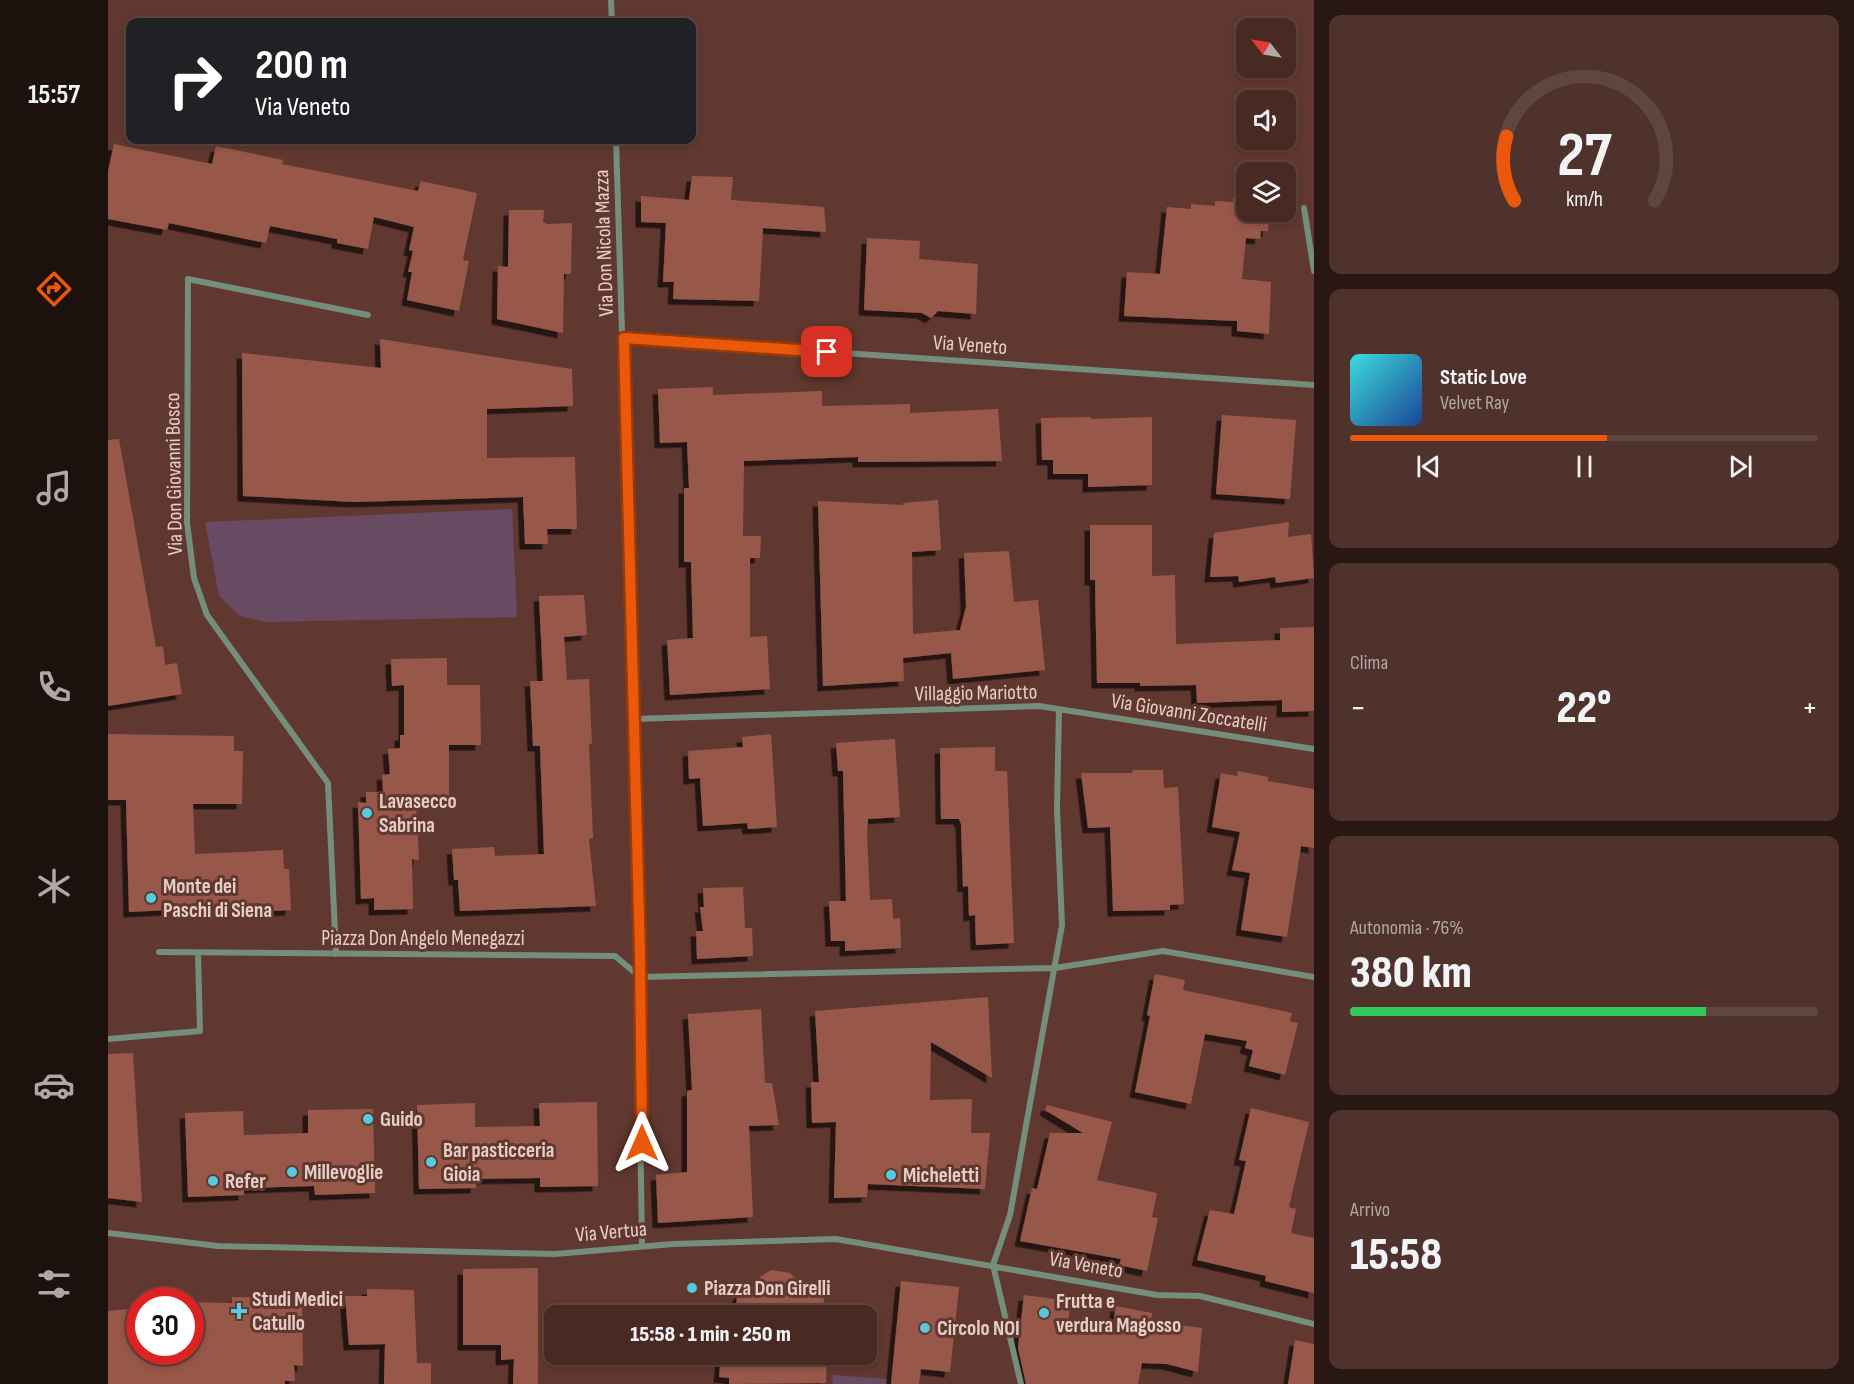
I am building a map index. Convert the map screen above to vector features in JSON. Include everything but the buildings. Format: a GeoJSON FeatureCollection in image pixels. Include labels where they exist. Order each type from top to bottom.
{"type":"FeatureCollection","features":[{"type":"Feature","properties":{"kind":"street"},"geometry":{"type":"LineString","coordinates":[[611,0],[612,18]]}},
{"type":"Feature","properties":{"kind":"street","name":"Via Don Nicola Mazza"},"geometry":{"type":"LineString","coordinates":[[616,144],[624,338],[634,719],[640,978],[642,1245]]}},
{"type":"Feature","properties":{"kind":"street"},"geometry":{"type":"LineString","coordinates":[[1304,208],[1314,271]]}},
{"type":"Feature","properties":{"kind":"street","name":"Via Don Giovanni Bosco"},"geometry":{"type":"LineString","coordinates":[[336,954],[328,783],[207,615],[194,578],[188,523],[188,279],[368,315]]}},
{"type":"Feature","properties":{"kind":"street","name":"Via Veneto"},"geometry":{"type":"LineString","coordinates":[[624,338],[1314,385]]}},
{"type":"Feature","properties":{"kind":"street","name":"Villaggio Mariotto"},"geometry":{"type":"LineString","coordinates":[[634,719],[1039,706],[1059,709],[1057,809],[1062,925],[1010,1215],[993,1265]]}},
{"type":"Feature","properties":{"kind":"street","name":"Via Giovanni Zoccatelli"},"geometry":{"type":"LineString","coordinates":[[1059,709],[1314,749]]}},
{"type":"Feature","properties":{"kind":"street"},"geometry":{"type":"LineString","coordinates":[[640,978],[1055,968],[1163,951],[1314,977]]}},
{"type":"Feature","properties":{"kind":"street","name":"Piazza Don Angelo Menegazzi"},"geometry":{"type":"LineString","coordinates":[[159,952],[615,956],[640,978]]}},
{"type":"Feature","properties":{"kind":"street"},"geometry":{"type":"LineString","coordinates":[[108,1039],[200,1031],[198,954]]}},
{"type":"Feature","properties":{"kind":"street","name":"Via Vertua"},"geometry":{"type":"LineString","coordinates":[[108,1233],[218,1246],[555,1254],[642,1245],[766,1239],[836,1239],[993,1265]]}},
{"type":"Feature","properties":{"kind":"street"},"geometry":{"type":"LineString","coordinates":[[993,1265],[1021,1384]]}},
{"type":"Feature","properties":{"kind":"street","name":"Via Veneto"},"geometry":{"type":"LineString","coordinates":[[993,1265],[1157,1295],[1200,1296],[1314,1324]]}},
{"type":"Feature","properties":{"kind":"shaded area"},"geometry":{"type":"Polygon","coordinates":[[[512,509],[517,617],[266,622],[240,616],[219,596],[205,522],[512,509]]]}},
{"type":"Feature","properties":{"kind":"shaded area"},"geometry":{"type":"Polygon","coordinates":[[[833,1375],[888,1379],[888,1384],[832,1384],[833,1375]]]}},
{"type":"Feature","properties":{"kind":"place","name":"Lavasecco Sabrina"},"geometry":{"type":"Point","coordinates":[367,813]}},
{"type":"Feature","properties":{"kind":"place","name":"Monte dei Paschi di Siena"},"geometry":{"type":"Point","coordinates":[151,898]}},
{"type":"Feature","properties":{"kind":"place","name":"Guido"},"geometry":{"type":"Point","coordinates":[368,1119]}},
{"type":"Feature","properties":{"kind":"place","name":"Bar pasticceria Gioia"},"geometry":{"type":"Point","coordinates":[431,1162]}},
{"type":"Feature","properties":{"kind":"place","name":"Millevoglie"},"geometry":{"type":"Point","coordinates":[292,1172]}},
{"type":"Feature","properties":{"kind":"place","name":"Micheletti"},"geometry":{"type":"Point","coordinates":[891,1175]}},
{"type":"Feature","properties":{"kind":"place","name":"Refer"},"geometry":{"type":"Point","coordinates":[213,1181]}},
{"type":"Feature","properties":{"kind":"place","name":"Piazza Don Girelli"},"geometry":{"type":"Point","coordinates":[692,1288]}},
{"type":"Feature","properties":{"kind":"place","name":"Studi Medici Catullo"},"geometry":{"type":"Point","coordinates":[239,1311]}},
{"type":"Feature","properties":{"kind":"place","name":"Frutta e verdura Magosso"},"geometry":{"type":"Point","coordinates":[1044,1313]}},
{"type":"Feature","properties":{"kind":"place","name":"Circolo NOI"},"geometry":{"type":"Point","coordinates":[925,1328]}},
{"type":"Feature","properties":{"kind":"route"},"geometry":{"type":"LineString","coordinates":[[642,1143],[640,954],[624,338],[827,352]]}}]}
